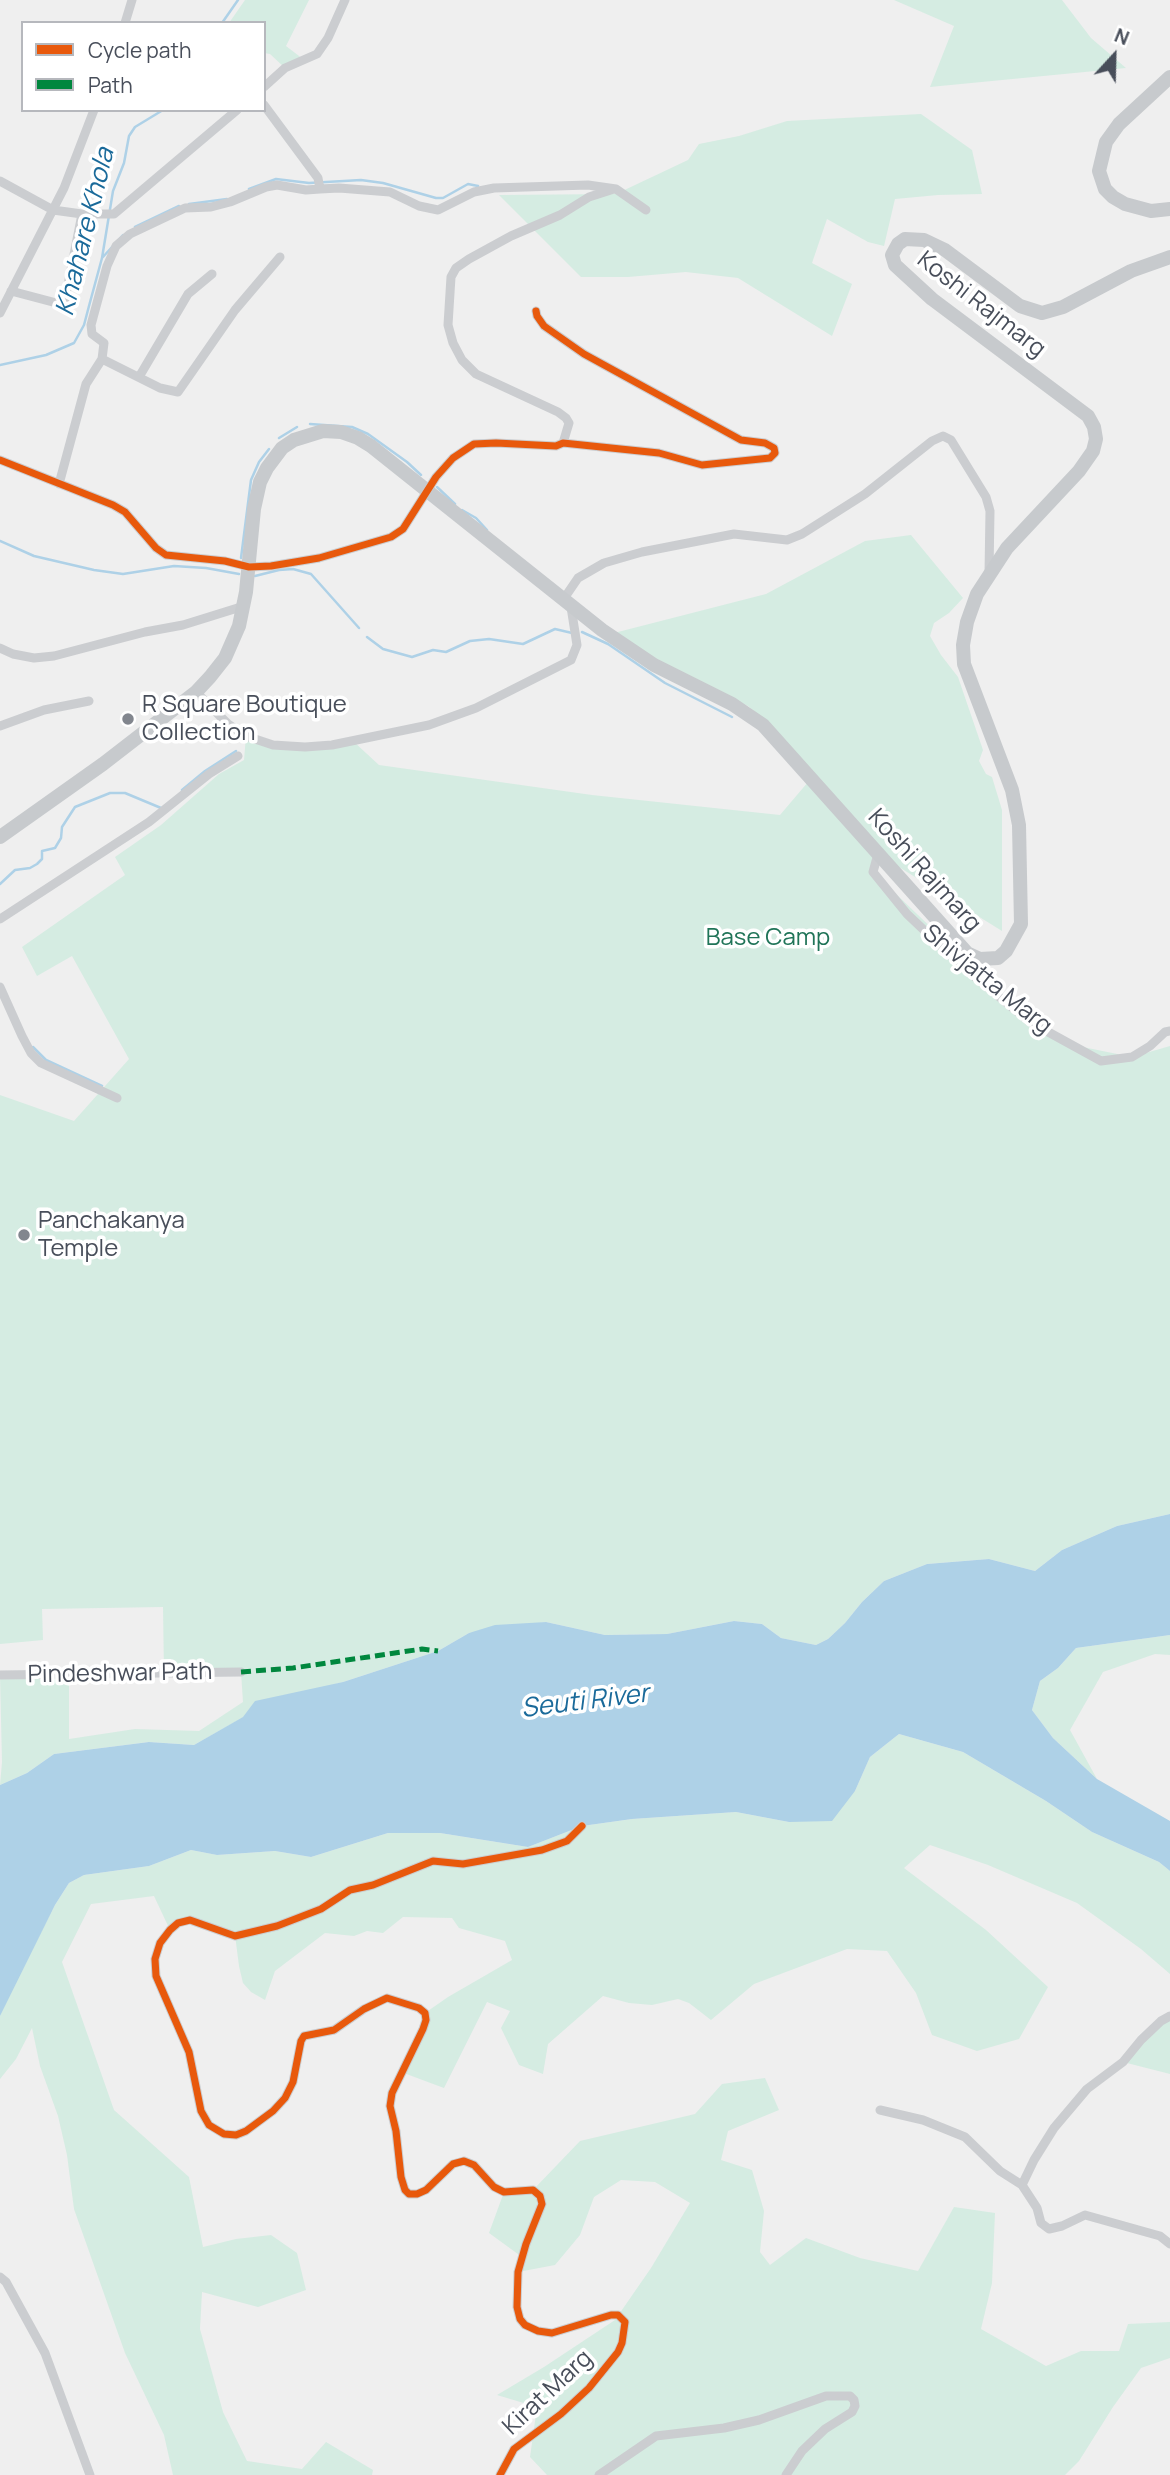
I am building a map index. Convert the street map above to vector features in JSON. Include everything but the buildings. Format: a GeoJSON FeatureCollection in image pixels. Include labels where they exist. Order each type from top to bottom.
{"type":"FeatureCollection","features":[{"type":"Feature","properties":{"kind":"main road"},"geometry":{"type":"LineString","coordinates":[[1170,76],[1112,133],[1102,151],[1099,171],[1105,188],[1125,204],[1151,211],[1170,209]]}},
{"type":"Feature","properties":{"kind":"main road","name":"Koshi Rajmarg"},"geometry":{"type":"LineString","coordinates":[[0,837],[103,764],[196,692],[228,652],[239,626],[249,567],[254,509],[260,482],[274,456],[294,440],[323,431],[341,432],[358,438],[567,603],[643,659],[732,704],[763,725],[787,748],[808,777],[967,953],[980,960],[998,958],[1006,951],[1021,924],[1016,807],[967,674],[963,645],[970,613],[989,573],[1022,530],[1087,461],[1096,439],[1088,416],[962,323],[905,276],[895,265],[892,255],[905,239],[924,240],[945,250],[1020,306],[1042,313],[1063,307],[1132,271],[1170,257]]}},
{"type":"Feature","properties":{"kind":"street"},"geometry":{"type":"LineString","coordinates":[[126,21],[132,0]]}},
{"type":"Feature","properties":{"kind":"street"},"geometry":{"type":"LineString","coordinates":[[266,85],[285,68],[317,54],[328,38],[345,0]]}},
{"type":"Feature","properties":{"kind":"street"},"geometry":{"type":"LineString","coordinates":[[266,108],[319,185]]}},
{"type":"Feature","properties":{"kind":"street"},"geometry":{"type":"LineString","coordinates":[[0,313],[75,163],[93,112]]}},
{"type":"Feature","properties":{"kind":"street"},"geometry":{"type":"LineString","coordinates":[[0,181],[53,209],[82,214],[114,214],[226,114]]}},
{"type":"Feature","properties":{"kind":"street"},"geometry":{"type":"LineString","coordinates":[[59,484],[86,384],[95,366],[102,359],[104,343],[92,334],[91,325],[107,266],[116,246],[130,234],[185,208],[211,207],[277,185],[306,190],[319,185],[390,192],[419,206],[438,210],[474,192],[494,188],[588,185],[616,189],[646,210]]}},
{"type":"Feature","properties":{"kind":"street"},"geometry":{"type":"LineString","coordinates":[[563,443],[569,423],[566,418],[476,374],[462,360],[453,343],[448,324],[451,277],[456,268],[469,259],[511,236],[560,215],[589,197],[616,189]]}},
{"type":"Feature","properties":{"kind":"street"},"geometry":{"type":"LineString","coordinates":[[11,290],[64,305],[82,214]]}},
{"type":"Feature","properties":{"kind":"street"},"geometry":{"type":"LineString","coordinates":[[102,359],[160,388],[178,392],[234,310],[280,257]]}},
{"type":"Feature","properties":{"kind":"street"},"geometry":{"type":"LineString","coordinates":[[139,377],[188,294],[212,274]]}},
{"type":"Feature","properties":{"kind":"street"},"geometry":{"type":"LineString","coordinates":[[0,460],[113,505],[125,512],[156,548],[166,555],[225,561],[249,567],[319,558],[391,537],[403,529],[427,491],[453,458],[474,444],[556,446],[563,443],[659,453],[702,465],[770,458],[775,453],[774,448],[765,443],[741,440],[584,355],[544,326],[536,311]]}},
{"type":"Feature","properties":{"kind":"street"},"geometry":{"type":"LineString","coordinates":[[196,692],[228,724],[246,736],[273,745],[332,745],[429,725],[476,708],[571,660],[577,645],[567,603],[578,578],[604,563],[642,552],[734,534],[787,540],[802,534],[865,494],[932,441],[943,436],[951,440],[986,497],[990,511],[989,573]]}},
{"type":"Feature","properties":{"kind":"street"},"geometry":{"type":"LineString","coordinates":[[0,648],[34,658],[54,656],[183,625],[244,606]]}},
{"type":"Feature","properties":{"kind":"street"},"geometry":{"type":"LineString","coordinates":[[0,726],[44,710],[89,701]]}},
{"type":"Feature","properties":{"kind":"street"},"geometry":{"type":"LineString","coordinates":[[0,919],[149,822],[209,774],[238,756]]}},
{"type":"Feature","properties":{"kind":"street","name":"Shivjatta Marg"},"geometry":{"type":"LineString","coordinates":[[878,854],[873,872],[906,914],[964,968],[1030,1022],[1101,1060],[1132,1057],[1170,1031]]}},
{"type":"Feature","properties":{"kind":"street"},"geometry":{"type":"LineString","coordinates":[[0,987],[22,1036],[41,1063],[117,1098]]}},
{"type":"Feature","properties":{"kind":"street","name":"Pindeshwar Path"},"geometry":{"type":"LineString","coordinates":[[0,1675],[241,1672]]}},
{"type":"Feature","properties":{"kind":"street","name":"Kirat Marg"},"geometry":{"type":"LineString","coordinates":[[500,2475],[514,2449],[561,2414],[589,2388],[622,2343],[625,2322],[618,2315],[611,2315],[552,2333],[538,2331],[525,2325],[520,2319],[517,2307],[518,2272],[542,2204],[540,2196],[533,2190],[504,2192],[494,2187],[474,2165],[464,2161],[453,2164],[426,2190],[409,2194],[405,2189],[390,2106],[392,2093],[424,2029],[425,2013],[387,1998],[364,2009],[334,2030],[304,2036],[300,2041],[293,2082],[285,2098],[273,2111],[246,2131],[236,2135],[224,2134],[209,2125],[201,2111],[189,2052],[156,1976],[155,1959],[160,1943],[178,1923],[190,1920],[235,1936],[277,1926],[321,1909],[351,1890],[373,1885],[432,1861],[463,1864],[542,1850],[567,1841],[582,1826]]}},
{"type":"Feature","properties":{"kind":"street"},"geometry":{"type":"LineString","coordinates":[[1022,2185],[1054,2129],[1087,2089],[1123,2062],[1141,2040],[1170,2016]]}},
{"type":"Feature","properties":{"kind":"street"},"geometry":{"type":"LineString","coordinates":[[880,2110],[923,2120],[965,2137],[1000,2171],[1022,2185],[1037,2208],[1041,2223],[1049,2230],[1084,2215],[1160,2236],[1170,2244]]}},
{"type":"Feature","properties":{"kind":"street"},"geometry":{"type":"LineString","coordinates":[[0,2277],[12,2292],[45,2353],[90,2475]]}},
{"type":"Feature","properties":{"kind":"street"},"geometry":{"type":"LineString","coordinates":[[599,2475],[656,2436],[724,2428],[759,2420],[826,2396],[850,2396],[855,2406],[852,2412],[818,2436],[786,2475]]}},
{"type":"Feature","properties":{"kind":"green space"},"geometry":{"type":"Polygon","coordinates":[[[245,0],[309,0],[286,46],[303,59],[285,68],[266,53],[266,21],[230,21],[245,0]]]}},
{"type":"Feature","properties":{"kind":"green space"},"geometry":{"type":"Polygon","coordinates":[[[894,0],[1062,0],[1091,38],[1126,68],[930,87],[954,26],[894,0]]]}},
{"type":"Feature","properties":{"kind":"green space"},"geometry":{"type":"Polygon","coordinates":[[[921,114],[972,150],[982,194],[895,199],[884,246],[868,242],[827,219],[812,263],[852,284],[832,336],[738,278],[686,272],[628,277],[581,277],[499,195],[616,194],[688,160],[699,144],[739,136],[787,121],[921,114]]]}},
{"type":"Feature","properties":{"kind":"green space","name":"Base Camp"},"geometry":{"type":"Polygon","coordinates":[[[911,535],[963,598],[949,613],[934,623],[930,636],[958,677],[983,750],[979,761],[986,774],[992,777],[1002,810],[1002,931],[878,854],[873,872],[1030,1022],[1068,1044],[1132,1057],[1170,1046],[1170,1514],[1117,1526],[1062,1550],[1035,1571],[989,1559],[927,1564],[884,1581],[828,1639],[816,1645],[781,1638],[762,1624],[734,1621],[667,1634],[605,1635],[546,1622],[469,1633],[438,1651],[343,1682],[293,1695],[283,1695],[194,1745],[149,1742],[54,1754],[27,1773],[0,1785],[0,1675],[69,1673],[69,1739],[135,1729],[199,1731],[243,1702],[241,1672],[164,1674],[163,1607],[42,1609],[43,1640],[0,1644],[0,1095],[74,1121],[129,1059],[72,956],[37,976],[22,947],[125,875],[115,857],[161,825],[219,774],[244,760],[246,736],[273,745],[353,741],[379,765],[592,795],[780,815],[814,775],[765,720],[748,706],[675,670],[614,633],[766,594],[865,541],[911,535]]]}},
{"type":"Feature","properties":{"kind":"green space"},"geometry":{"type":"Polygon","coordinates":[[[1170,1635],[1170,1655],[1155,1654],[1103,1672],[1070,1730],[1097,1779],[1053,1738],[1032,1710],[1040,1681],[1058,1668],[1076,1648],[1170,1635]]]}},
{"type":"Feature","properties":{"kind":"green space"},"geometry":{"type":"Polygon","coordinates":[[[899,1734],[963,1752],[1046,1801],[1092,1832],[1159,1862],[1170,1871],[1170,1974],[1141,1949],[1077,1903],[988,1865],[930,1845],[904,1868],[986,1930],[1048,1987],[1019,2039],[977,2051],[932,2035],[916,1993],[887,1951],[847,1949],[754,1984],[711,2020],[689,2003],[678,1999],[652,2005],[629,2003],[603,1996],[548,2044],[543,2074],[519,2065],[501,2028],[510,2011],[487,2002],[444,2088],[401,2072],[425,2013],[512,1960],[505,1941],[459,1928],[452,1918],[403,1917],[383,1933],[367,1931],[354,1936],[325,1933],[275,1971],[265,2000],[251,1992],[243,1983],[235,1935],[190,1920],[170,1930],[154,1896],[91,1904],[62,1962],[114,2110],[189,2177],[203,2247],[236,2239],[271,2235],[297,2253],[306,2290],[258,2307],[202,2292],[200,2329],[223,2412],[247,2461],[302,2469],[326,2442],[373,2470],[372,2475],[173,2475],[164,2435],[125,2353],[74,2209],[67,2155],[58,2116],[40,2066],[32,2028],[16,2059],[0,2079],[2,2008],[69,1883],[84,1875],[149,1866],[191,1850],[217,1855],[275,1851],[311,1857],[388,1833],[440,1833],[528,1847],[582,1826],[632,1819],[736,1812],[789,1822],[855,1791],[870,1757],[899,1734]]]}},
{"type":"Feature","properties":{"kind":"green space"},"geometry":{"type":"Polygon","coordinates":[[[1170,2016],[1170,2074],[1123,2062],[1170,2016]]]}},
{"type":"Feature","properties":{"kind":"green space"},"geometry":{"type":"Polygon","coordinates":[[[765,2078],[779,2110],[728,2131],[721,2160],[752,2170],[764,2211],[760,2252],[770,2265],[806,2238],[860,2258],[918,2271],[954,2207],[995,2213],[992,2283],[981,2329],[1046,2366],[1081,2351],[1119,2351],[1128,2324],[1170,2322],[1170,2358],[1141,2368],[1079,2461],[1065,2475],[547,2475],[530,2457],[537,2407],[497,2395],[615,2320],[651,2268],[690,2203],[655,2182],[621,2180],[594,2197],[580,2235],[555,2265],[518,2272],[522,2257],[489,2233],[504,2192],[533,2190],[580,2141],[695,2114],[722,2084],[765,2078]]]}},
{"type":"Feature","properties":{"kind":"water","name":"Seuti River"},"geometry":{"type":"Polygon","coordinates":[[[1170,1514],[1170,1635],[1076,1648],[1058,1668],[1040,1681],[1032,1710],[1053,1738],[1097,1779],[1170,1821],[1170,1871],[1159,1862],[1092,1832],[1046,1801],[963,1752],[899,1734],[870,1757],[855,1791],[832,1821],[789,1822],[736,1812],[632,1819],[582,1826],[528,1847],[440,1833],[388,1833],[311,1857],[275,1851],[217,1855],[191,1850],[149,1866],[84,1875],[69,1883],[55,1905],[0,2016],[0,1785],[27,1773],[54,1754],[149,1742],[194,1745],[243,1717],[255,1701],[343,1682],[438,1651],[469,1633],[495,1625],[546,1622],[605,1635],[667,1634],[734,1621],[762,1624],[781,1638],[816,1645],[828,1639],[845,1623],[884,1581],[927,1564],[989,1559],[1035,1571],[1062,1550],[1117,1526],[1170,1514]]]}},
{"type":"Feature","properties":{"kind":"waterway","name":"Khahare Khola"},"geometry":{"type":"LineString","coordinates":[[223,21],[238,0]]}},
{"type":"Feature","properties":{"kind":"waterway","name":"Khahare Khola"},"geometry":{"type":"LineString","coordinates":[[0,365],[46,355],[74,343],[84,325],[102,258],[113,191],[124,163],[129,136],[135,127],[160,112]]}},
{"type":"Feature","properties":{"kind":"waterway"},"geometry":{"type":"LineString","coordinates":[[249,189],[276,179],[309,183],[361,180],[443,198],[468,184],[478,186]]}},
{"type":"Feature","properties":{"kind":"waterway"},"geometry":{"type":"LineString","coordinates":[[189,204],[227,199]]}},
{"type":"Feature","properties":{"kind":"waterway"},"geometry":{"type":"LineString","coordinates":[[135,227],[179,206]]}},
{"type":"Feature","properties":{"kind":"waterway"},"geometry":{"type":"LineString","coordinates":[[102,258],[123,235]]}},
{"type":"Feature","properties":{"kind":"waterway"},"geometry":{"type":"LineString","coordinates":[[310,424],[352,427],[368,434],[421,475]]}},
{"type":"Feature","properties":{"kind":"waterway"},"geometry":{"type":"LineString","coordinates":[[279,438],[297,427]]}},
{"type":"Feature","properties":{"kind":"waterway"},"geometry":{"type":"LineString","coordinates":[[241,558],[251,480],[259,462],[269,449]]}},
{"type":"Feature","properties":{"kind":"waterway"},"geometry":{"type":"LineString","coordinates":[[437,487],[455,504]]}},
{"type":"Feature","properties":{"kind":"waterway"},"geometry":{"type":"LineString","coordinates":[[462,510],[476,518],[487,530]]}},
{"type":"Feature","properties":{"kind":"waterway"},"geometry":{"type":"LineString","coordinates":[[0,541],[34,556],[94,570],[123,574],[174,566],[239,574]]}},
{"type":"Feature","properties":{"kind":"waterway"},"geometry":{"type":"LineString","coordinates":[[255,576],[293,569],[311,574],[359,628]]}},
{"type":"Feature","properties":{"kind":"waterway"},"geometry":{"type":"LineString","coordinates":[[367,637],[383,649],[412,657],[433,650],[446,652],[470,641],[489,639],[523,644],[555,629],[572,633]]}},
{"type":"Feature","properties":{"kind":"waterway"},"geometry":{"type":"LineString","coordinates":[[582,632],[608,644],[665,683],[732,717]]}},
{"type":"Feature","properties":{"kind":"waterway"},"geometry":{"type":"LineString","coordinates":[[182,790],[236,751]]}},
{"type":"Feature","properties":{"kind":"waterway"},"geometry":{"type":"LineString","coordinates":[[0,884],[15,870],[37,864],[42,859],[42,851],[55,848],[61,838],[62,827],[75,807],[110,793],[125,793],[161,808]]}},
{"type":"Feature","properties":{"kind":"waterway"},"geometry":{"type":"LineString","coordinates":[[33,1047],[46,1060],[102,1086]]}},
{"type":"Feature","properties":{"kind":"marked path"},"geometry":{"type":"LineString","coordinates":[[241,1672],[293,1668],[422,1649],[438,1651]]}},
{"type":"Feature","properties":{"kind":"cycle path"},"geometry":{"type":"LineString","coordinates":[[0,460],[113,505],[125,512],[156,548],[166,555],[225,561],[249,567],[319,558],[391,537],[403,529],[436,477],[453,458],[474,444],[556,446],[563,443],[659,453],[702,465],[770,458],[775,453],[774,448],[765,443],[741,440],[584,354],[544,326],[536,311]]}},
{"type":"Feature","properties":{"kind":"cycle path"},"geometry":{"type":"LineString","coordinates":[[500,2475],[514,2449],[561,2414],[589,2388],[618,2352],[625,2322],[618,2315],[611,2315],[552,2333],[538,2331],[525,2325],[520,2319],[517,2307],[518,2272],[542,2204],[540,2196],[533,2190],[504,2192],[494,2187],[474,2165],[464,2161],[453,2164],[426,2190],[417,2194],[409,2194],[405,2190],[390,2106],[392,2093],[423,2029],[425,2013],[419,2008],[387,1998],[364,2009],[334,2030],[304,2036],[293,2082],[285,2098],[273,2111],[246,2131],[236,2135],[224,2134],[209,2125],[201,2111],[189,2052],[156,1976],[155,1959],[160,1943],[178,1923],[190,1920],[235,1936],[277,1926],[321,1909],[350,1890],[373,1885],[433,1861],[463,1864],[542,1850],[567,1841],[582,1826]]}},
{"type":"Feature","properties":{"kind":"place","name":"R Square Boutique Collection"},"geometry":{"type":"Point","coordinates":[128,719]}},
{"type":"Feature","properties":{"kind":"place","name":"Panchakanya Temple"},"geometry":{"type":"Point","coordinates":[24,1235]}}]}
